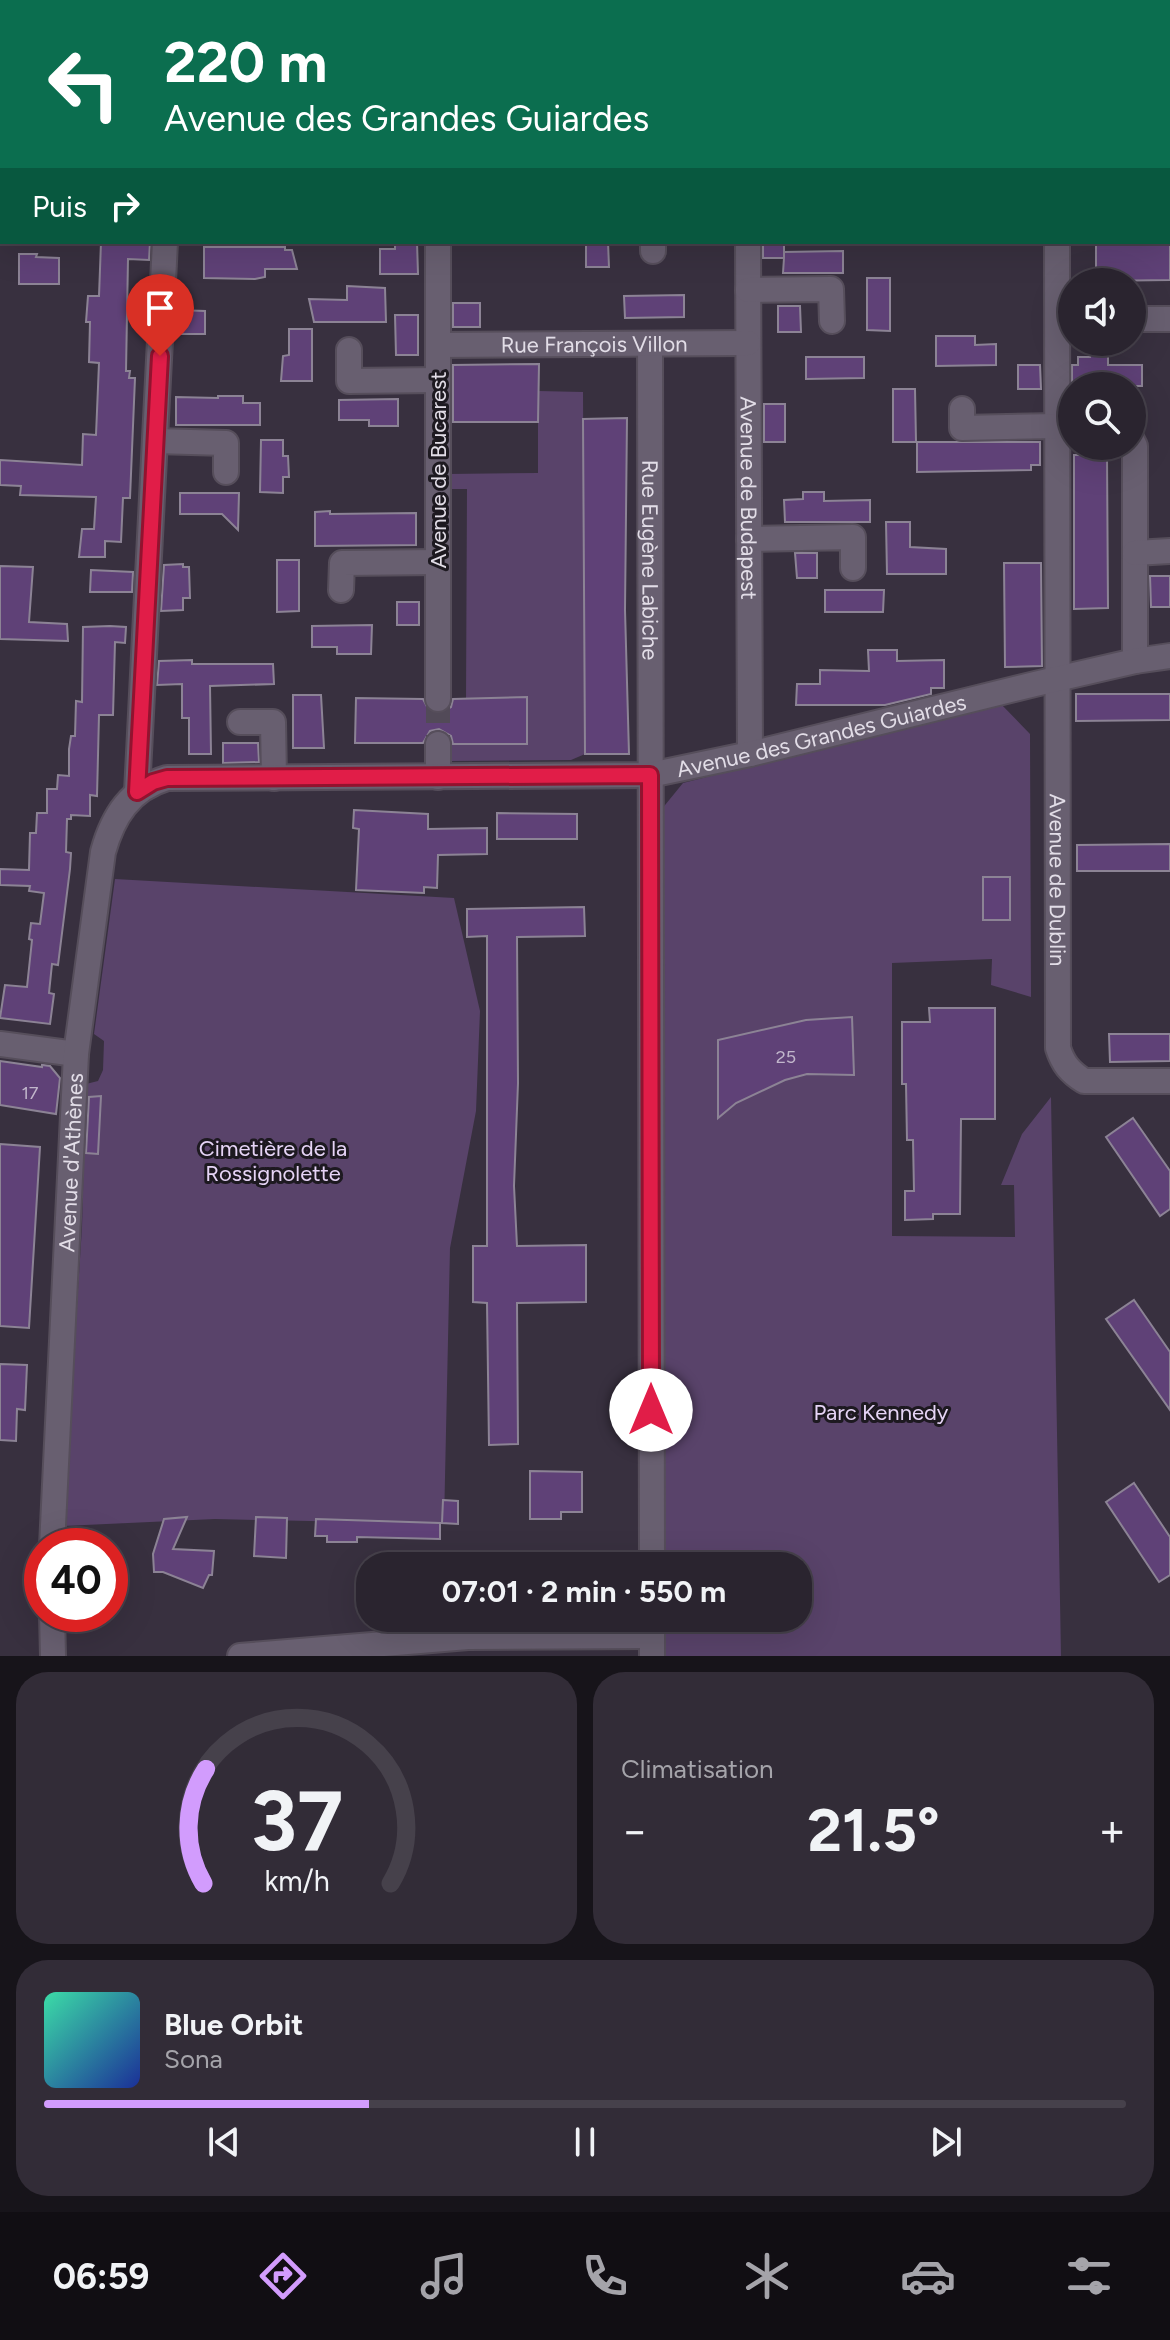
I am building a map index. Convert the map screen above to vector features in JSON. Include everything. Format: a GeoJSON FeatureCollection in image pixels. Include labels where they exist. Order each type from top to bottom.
{"type":"FeatureCollection","features":[{"type":"Feature","properties":{"kind":"street"},"geometry":{"type":"LineString","coordinates":[[137,792],[165,244]]}},
{"type":"Feature","properties":{"kind":"street","name":"Avenue de Bucarest"},"geometry":{"type":"LineString","coordinates":[[438,244],[438,699]]}},
{"type":"Feature","properties":{"kind":"street","name":"Avenue de Budapest"},"geometry":{"type":"LineString","coordinates":[[748,244],[750,754]]}},
{"type":"Feature","properties":{"kind":"street","name":"Avenue de Dublin"},"geometry":{"type":"LineString","coordinates":[[1057,244],[1059,268]]}},
{"type":"Feature","properties":{"kind":"street"},"geometry":{"type":"LineString","coordinates":[[748,290],[831,289],[832,321]]}},
{"type":"Feature","properties":{"kind":"street"},"geometry":{"type":"LineString","coordinates":[[1146,319],[1170,319]]}},
{"type":"Feature","properties":{"kind":"street","name":"Rue François Villon"},"geometry":{"type":"LineString","coordinates":[[438,345],[748,343]]}},
{"type":"Feature","properties":{"kind":"street","name":"Rue Eugène Labiche"},"geometry":{"type":"LineString","coordinates":[[650,344],[652,1552]]}},
{"type":"Feature","properties":{"kind":"street"},"geometry":{"type":"LineString","coordinates":[[349,350],[349,381],[438,380]]}},
{"type":"Feature","properties":{"kind":"street"},"geometry":{"type":"LineString","coordinates":[[962,409],[962,428],[1058,432]]}},
{"type":"Feature","properties":{"kind":"street"},"geometry":{"type":"LineString","coordinates":[[155,441],[226,443],[226,472]]}},
{"type":"Feature","properties":{"kind":"street","name":"Avenue de Dublin"},"geometry":{"type":"LineString","coordinates":[[1062,460],[1058,1048],[1062,1062],[1073,1075],[1084,1081],[1170,1081]]}},
{"type":"Feature","properties":{"kind":"street"},"geometry":{"type":"LineString","coordinates":[[1135,460],[1135,661]]}},
{"type":"Feature","properties":{"kind":"street"},"geometry":{"type":"LineString","coordinates":[[749,539],[853,537],[853,568]]}},
{"type":"Feature","properties":{"kind":"street"},"geometry":{"type":"LineString","coordinates":[[1135,553],[1170,551]]}},
{"type":"Feature","properties":{"kind":"street"},"geometry":{"type":"LineString","coordinates":[[341,590],[342,563],[438,562]]}},
{"type":"Feature","properties":{"kind":"street","name":"Avenue des Grandes Guiardes"},"geometry":{"type":"LineString","coordinates":[[137,792],[167,778],[650,775],[750,754],[1135,661],[1170,656]]}},
{"type":"Feature","properties":{"kind":"street"},"geometry":{"type":"LineString","coordinates":[[240,722],[273,722],[274,778]]}},
{"type":"Feature","properties":{"kind":"street"},"geometry":{"type":"LineString","coordinates":[[438,744],[438,777]]}},
{"type":"Feature","properties":{"kind":"street","name":"Avenue d'Athènes"},"geometry":{"type":"LineString","coordinates":[[53,1528],[76,1054],[103,852],[109,828],[137,792]]}},
{"type":"Feature","properties":{"kind":"street"},"geometry":{"type":"LineString","coordinates":[[0,1044],[76,1054]]}},
{"type":"Feature","properties":{"kind":"street"},"geometry":{"type":"LineString","coordinates":[[52,1632],[53,1656]]}},
{"type":"Feature","properties":{"kind":"street"},"geometry":{"type":"LineString","coordinates":[[240,1656],[468,1637],[652,1637]]}},
{"type":"Feature","properties":{"kind":"green space"},"geometry":{"type":"Polygon","coordinates":[[[538,391],[583,392],[585,754],[571,760],[449,761],[448,744],[527,744],[528,728],[519,727],[527,715],[527,697],[466,699],[467,489],[448,489],[448,474],[538,473],[538,391]]]}},
{"type":"Feature","properties":{"kind":"green space","name":"Parc Kennedy"},"geometry":{"type":"Polygon","coordinates":[[[1000,703],[1030,734],[1031,997],[991,985],[992,959],[892,963],[892,1236],[1015,1237],[1014,1185],[1001,1185],[1022,1134],[1051,1097],[1061,1656],[665,1656],[665,1632],[812,1632],[812,1552],[664,1552],[661,810],[683,783],[1000,703]]]}},
{"type":"Feature","properties":{"kind":"green space","name":"Cimetière de la Rossignolette"},"geometry":{"type":"Polygon","coordinates":[[[115,879],[454,898],[480,1011],[476,1111],[450,1248],[444,1524],[215,1519],[63,1526],[82,1227],[86,1084],[98,1081],[103,1070],[104,1041],[94,1034],[115,879]]]}},
{"type":"Feature","properties":{"kind":"building"},"geometry":{"type":"Polygon","coordinates":[[[101,244],[150,244],[149,260],[128,259],[126,371],[130,371],[129,378],[135,378],[130,498],[123,498],[121,542],[105,541],[105,557],[79,557],[82,529],[94,529],[96,497],[20,495],[21,486],[0,485],[0,460],[82,465],[83,434],[96,435],[99,363],[89,362],[88,296],[99,296],[101,244]]]}},
{"type":"Feature","properties":{"kind":"building"},"geometry":{"type":"Polygon","coordinates":[[[395,244],[417,244],[418,274],[380,274],[380,249],[395,249],[395,244]]]}},
{"type":"Feature","properties":{"kind":"building"},"geometry":{"type":"Polygon","coordinates":[[[586,244],[608,244],[609,267],[586,267],[586,244]]]}},
{"type":"Feature","properties":{"kind":"building"},"geometry":{"type":"Polygon","coordinates":[[[763,244],[784,244],[784,252],[843,251],[843,273],[783,273],[784,258],[763,258],[763,244]]]}},
{"type":"Feature","properties":{"kind":"building"},"geometry":{"type":"Polygon","coordinates":[[[1096,244],[1170,244],[1170,280],[1146,280],[1146,268],[1096,268],[1096,244]]]}},
{"type":"Feature","properties":{"kind":"building"},"geometry":{"type":"Polygon","coordinates":[[[204,247],[285,247],[285,250],[292,250],[297,269],[265,269],[265,277],[255,279],[204,278],[204,247]]]}},
{"type":"Feature","properties":{"kind":"building"},"geometry":{"type":"Polygon","coordinates":[[[19,254],[59,258],[59,284],[19,284],[19,254]]]}},
{"type":"Feature","properties":{"kind":"building"},"geometry":{"type":"Polygon","coordinates":[[[867,278],[890,278],[890,331],[867,330],[867,278]]]}},
{"type":"Feature","properties":{"kind":"building"},"geometry":{"type":"Polygon","coordinates":[[[347,286],[385,288],[386,322],[314,322],[309,299],[347,300],[347,286]]]}},
{"type":"Feature","properties":{"kind":"building"},"geometry":{"type":"Polygon","coordinates":[[[684,295],[684,317],[625,318],[624,296],[684,295]]]}},
{"type":"Feature","properties":{"kind":"building"},"geometry":{"type":"Polygon","coordinates":[[[453,303],[480,303],[480,327],[453,327],[453,303]]]}},
{"type":"Feature","properties":{"kind":"building"},"geometry":{"type":"Polygon","coordinates":[[[778,306],[800,306],[801,332],[778,332],[778,306]]]}},
{"type":"Feature","properties":{"kind":"building"},"geometry":{"type":"Polygon","coordinates":[[[177,310],[205,311],[205,334],[175,334],[177,310]]]}},
{"type":"Feature","properties":{"kind":"building"},"geometry":{"type":"Polygon","coordinates":[[[395,315],[418,315],[418,355],[396,355],[395,315]]]}},
{"type":"Feature","properties":{"kind":"building"},"geometry":{"type":"Polygon","coordinates":[[[289,329],[312,329],[312,381],[281,381],[283,356],[289,355],[289,329]]]}},
{"type":"Feature","properties":{"kind":"building"},"geometry":{"type":"Polygon","coordinates":[[[936,336],[975,336],[975,345],[996,344],[996,365],[936,366],[936,336]]]}},
{"type":"Feature","properties":{"kind":"building"},"geometry":{"type":"Polygon","coordinates":[[[1108,356],[1108,365],[1142,365],[1142,372],[1072,372],[1072,365],[1078,365],[1078,357],[1108,356]]]}},
{"type":"Feature","properties":{"kind":"building"},"geometry":{"type":"Polygon","coordinates":[[[806,357],[864,357],[864,378],[806,379],[806,357]]]}},
{"type":"Feature","properties":{"kind":"building"},"geometry":{"type":"Polygon","coordinates":[[[539,364],[538,422],[453,422],[453,365],[539,364]]]}},
{"type":"Feature","properties":{"kind":"building"},"geometry":{"type":"Polygon","coordinates":[[[1018,365],[1040,365],[1041,389],[1018,389],[1018,365]]]}},
{"type":"Feature","properties":{"kind":"building"},"geometry":{"type":"Polygon","coordinates":[[[893,389],[915,389],[916,442],[893,442],[893,389]]]}},
{"type":"Feature","properties":{"kind":"building"},"geometry":{"type":"Polygon","coordinates":[[[243,396],[243,403],[260,403],[260,425],[176,425],[176,397],[243,396]]]}},
{"type":"Feature","properties":{"kind":"building"},"geometry":{"type":"Polygon","coordinates":[[[398,399],[398,426],[369,426],[369,420],[339,420],[339,400],[398,399]]]}},
{"type":"Feature","properties":{"kind":"building"},"geometry":{"type":"Polygon","coordinates":[[[764,404],[785,404],[785,442],[764,442],[764,404]]]}},
{"type":"Feature","properties":{"kind":"building"},"geometry":{"type":"Polygon","coordinates":[[[627,418],[625,610],[629,754],[585,754],[583,419],[627,418]]]}},
{"type":"Feature","properties":{"kind":"building"},"geometry":{"type":"Polygon","coordinates":[[[261,440],[283,440],[283,456],[288,456],[289,477],[283,477],[283,493],[260,492],[261,440]]]}},
{"type":"Feature","properties":{"kind":"building"},"geometry":{"type":"Polygon","coordinates":[[[917,442],[1040,442],[1040,465],[1031,465],[1031,470],[917,472],[917,442]]]}},
{"type":"Feature","properties":{"kind":"building"},"geometry":{"type":"Polygon","coordinates":[[[1074,460],[1107,460],[1108,608],[1074,609],[1074,460]]]}},
{"type":"Feature","properties":{"kind":"building"},"geometry":{"type":"Polygon","coordinates":[[[803,492],[824,492],[824,501],[870,500],[870,522],[785,522],[784,500],[803,499],[803,492]]]}},
{"type":"Feature","properties":{"kind":"building"},"geometry":{"type":"Polygon","coordinates":[[[180,493],[239,493],[238,530],[222,514],[180,514],[180,493]]]}},
{"type":"Feature","properties":{"kind":"building"},"geometry":{"type":"Polygon","coordinates":[[[330,511],[330,514],[416,513],[416,545],[315,546],[315,512],[330,511]]]}},
{"type":"Feature","properties":{"kind":"building"},"geometry":{"type":"Polygon","coordinates":[[[886,522],[910,522],[910,547],[946,549],[946,574],[887,574],[886,522]]]}},
{"type":"Feature","properties":{"kind":"building"},"geometry":{"type":"Polygon","coordinates":[[[795,553],[817,553],[817,578],[797,578],[795,553]]]}},
{"type":"Feature","properties":{"kind":"building"},"geometry":{"type":"Polygon","coordinates":[[[277,560],[299,560],[299,611],[277,612],[277,560]]]}},
{"type":"Feature","properties":{"kind":"building"},"geometry":{"type":"Polygon","coordinates":[[[1004,563],[1041,563],[1042,666],[1005,667],[1004,563]]]}},
{"type":"Feature","properties":{"kind":"building"},"geometry":{"type":"Polygon","coordinates":[[[183,564],[183,567],[189,567],[190,598],[183,598],[183,610],[161,611],[164,565],[183,564]]]}},
{"type":"Feature","properties":{"kind":"building"},"geometry":{"type":"Polygon","coordinates":[[[0,566],[33,567],[29,622],[67,624],[68,641],[0,639],[0,566]]]}},
{"type":"Feature","properties":{"kind":"building"},"geometry":{"type":"Polygon","coordinates":[[[91,570],[133,572],[132,592],[90,592],[91,570]]]}},
{"type":"Feature","properties":{"kind":"building"},"geometry":{"type":"Polygon","coordinates":[[[1150,576],[1170,576],[1170,607],[1151,607],[1150,576]]]}},
{"type":"Feature","properties":{"kind":"building"},"geometry":{"type":"Polygon","coordinates":[[[825,590],[884,590],[883,612],[825,612],[825,590]]]}},
{"type":"Feature","properties":{"kind":"building"},"geometry":{"type":"Polygon","coordinates":[[[397,602],[419,602],[419,625],[397,625],[397,602]]]}},
{"type":"Feature","properties":{"kind":"building"},"geometry":{"type":"Polygon","coordinates":[[[372,625],[371,654],[337,654],[337,647],[312,647],[312,626],[372,625]]]}},
{"type":"Feature","properties":{"kind":"building"},"geometry":{"type":"Polygon","coordinates":[[[83,627],[126,627],[125,643],[115,642],[113,715],[99,715],[97,796],[90,795],[90,816],[71,815],[71,819],[67,819],[66,852],[71,853],[70,869],[58,965],[52,964],[49,993],[54,994],[50,1024],[0,1018],[5,985],[27,987],[31,923],[40,924],[44,893],[29,891],[30,886],[0,885],[0,869],[29,870],[30,833],[36,833],[37,813],[47,813],[47,789],[57,789],[58,775],[69,776],[69,749],[71,736],[75,736],[76,701],[82,702],[83,627]]]}},
{"type":"Feature","properties":{"kind":"building"},"geometry":{"type":"Polygon","coordinates":[[[868,650],[897,650],[897,661],[944,660],[944,688],[931,688],[931,694],[885,705],[796,705],[797,684],[820,684],[820,670],[869,671],[868,650]]]}},
{"type":"Feature","properties":{"kind":"building"},"geometry":{"type":"Polygon","coordinates":[[[192,660],[192,664],[273,664],[274,684],[210,686],[211,754],[189,754],[189,718],[182,718],[182,684],[157,685],[159,661],[192,660]]]}},
{"type":"Feature","properties":{"kind":"building"},"geometry":{"type":"Polygon","coordinates":[[[1076,694],[1170,694],[1170,720],[1076,721],[1076,694]]]}},
{"type":"Feature","properties":{"kind":"building"},"geometry":{"type":"Polygon","coordinates":[[[293,695],[321,695],[324,748],[293,748],[293,695]]]}},
{"type":"Feature","properties":{"kind":"building"},"geometry":{"type":"Polygon","coordinates":[[[527,697],[527,744],[453,744],[451,736],[439,729],[430,731],[423,743],[355,743],[356,698],[423,699],[430,712],[439,714],[451,707],[453,699],[527,697]]]}},
{"type":"Feature","properties":{"kind":"building"},"geometry":{"type":"Polygon","coordinates":[[[223,743],[258,743],[259,762],[223,763],[223,743]]]}},
{"type":"Feature","properties":{"kind":"building"},"geometry":{"type":"Polygon","coordinates":[[[354,810],[428,814],[428,829],[487,828],[487,854],[438,855],[437,888],[424,887],[424,893],[356,890],[359,829],[353,828],[354,810]]]}},
{"type":"Feature","properties":{"kind":"building"},"geometry":{"type":"Polygon","coordinates":[[[497,813],[577,814],[577,839],[497,839],[497,813]]]}},
{"type":"Feature","properties":{"kind":"building"},"geometry":{"type":"Polygon","coordinates":[[[1170,844],[1170,871],[1077,871],[1077,845],[1170,844]]]}},
{"type":"Feature","properties":{"kind":"building"},"geometry":{"type":"Polygon","coordinates":[[[983,877],[1010,877],[1010,920],[983,920],[983,877]]]}},
{"type":"Feature","properties":{"kind":"building"},"geometry":{"type":"Polygon","coordinates":[[[584,907],[585,936],[517,937],[518,1083],[514,1186],[517,1246],[586,1245],[586,1302],[517,1303],[518,1444],[489,1445],[487,1303],[473,1302],[473,1246],[487,1246],[487,936],[467,937],[467,909],[584,907]]]}},
{"type":"Feature","properties":{"kind":"building"},"geometry":{"type":"Polygon","coordinates":[[[929,1008],[995,1008],[995,1119],[961,1119],[960,1214],[933,1214],[933,1219],[905,1220],[905,1191],[914,1191],[913,1140],[907,1140],[906,1084],[902,1084],[902,1022],[930,1022],[929,1008]]]}},
{"type":"Feature","properties":{"kind":"building"},"geometry":{"type":"Polygon","coordinates":[[[852,1017],[854,1075],[807,1074],[785,1080],[736,1103],[718,1118],[718,1040],[806,1020],[852,1017]]]}},
{"type":"Feature","properties":{"kind":"building"},"geometry":{"type":"Polygon","coordinates":[[[1109,1034],[1170,1034],[1170,1061],[1110,1062],[1109,1034]]]}},
{"type":"Feature","properties":{"kind":"building"},"geometry":{"type":"Polygon","coordinates":[[[0,1061],[50,1066],[60,1078],[56,1114],[0,1105],[0,1061]]]}},
{"type":"Feature","properties":{"kind":"building"},"geometry":{"type":"Polygon","coordinates":[[[101,1096],[98,1154],[86,1153],[89,1097],[101,1096]]]}},
{"type":"Feature","properties":{"kind":"building"},"geometry":{"type":"Polygon","coordinates":[[[1133,1118],[1170,1171],[1170,1209],[1160,1216],[1106,1137],[1133,1118]]]}},
{"type":"Feature","properties":{"kind":"building"},"geometry":{"type":"Polygon","coordinates":[[[0,1144],[40,1147],[29,1328],[0,1326],[0,1144]]]}},
{"type":"Feature","properties":{"kind":"building"},"geometry":{"type":"Polygon","coordinates":[[[1134,1300],[1170,1352],[1170,1410],[1106,1319],[1134,1300]]]}},
{"type":"Feature","properties":{"kind":"building"},"geometry":{"type":"Polygon","coordinates":[[[0,1364],[27,1365],[25,1410],[17,1409],[16,1441],[0,1440],[0,1364]]]}},
{"type":"Feature","properties":{"kind":"building"},"geometry":{"type":"Polygon","coordinates":[[[530,1471],[582,1472],[582,1512],[561,1512],[561,1519],[530,1519],[530,1471]]]}},
{"type":"Feature","properties":{"kind":"building"},"geometry":{"type":"Polygon","coordinates":[[[1134,1483],[1170,1537],[1170,1575],[1159,1582],[1106,1502],[1134,1483]]]}},
{"type":"Feature","properties":{"kind":"building"},"geometry":{"type":"Polygon","coordinates":[[[443,1500],[458,1501],[458,1524],[442,1523],[443,1500]]]}},
{"type":"Feature","properties":{"kind":"building"},"geometry":{"type":"Polygon","coordinates":[[[187,1517],[173,1549],[214,1551],[212,1575],[209,1575],[203,1588],[163,1572],[154,1572],[153,1554],[164,1519],[187,1517]]]}},
{"type":"Feature","properties":{"kind":"building"},"geometry":{"type":"Polygon","coordinates":[[[256,1517],[287,1518],[286,1558],[254,1556],[256,1517]]]}},
{"type":"Feature","properties":{"kind":"building"},"geometry":{"type":"Polygon","coordinates":[[[316,1519],[440,1523],[440,1539],[357,1537],[357,1542],[327,1542],[327,1536],[315,1536],[316,1519]]]}},
{"type":"Feature","properties":{"kind":"tunnel"},"geometry":{"type":"LineString","coordinates":[[438,699],[438,744]]}},
{"type":"Feature","properties":{"kind":"route"},"geometry":{"type":"LineString","coordinates":[[160,356],[137,792],[167,778],[650,775],[651,1410]]}}]}
